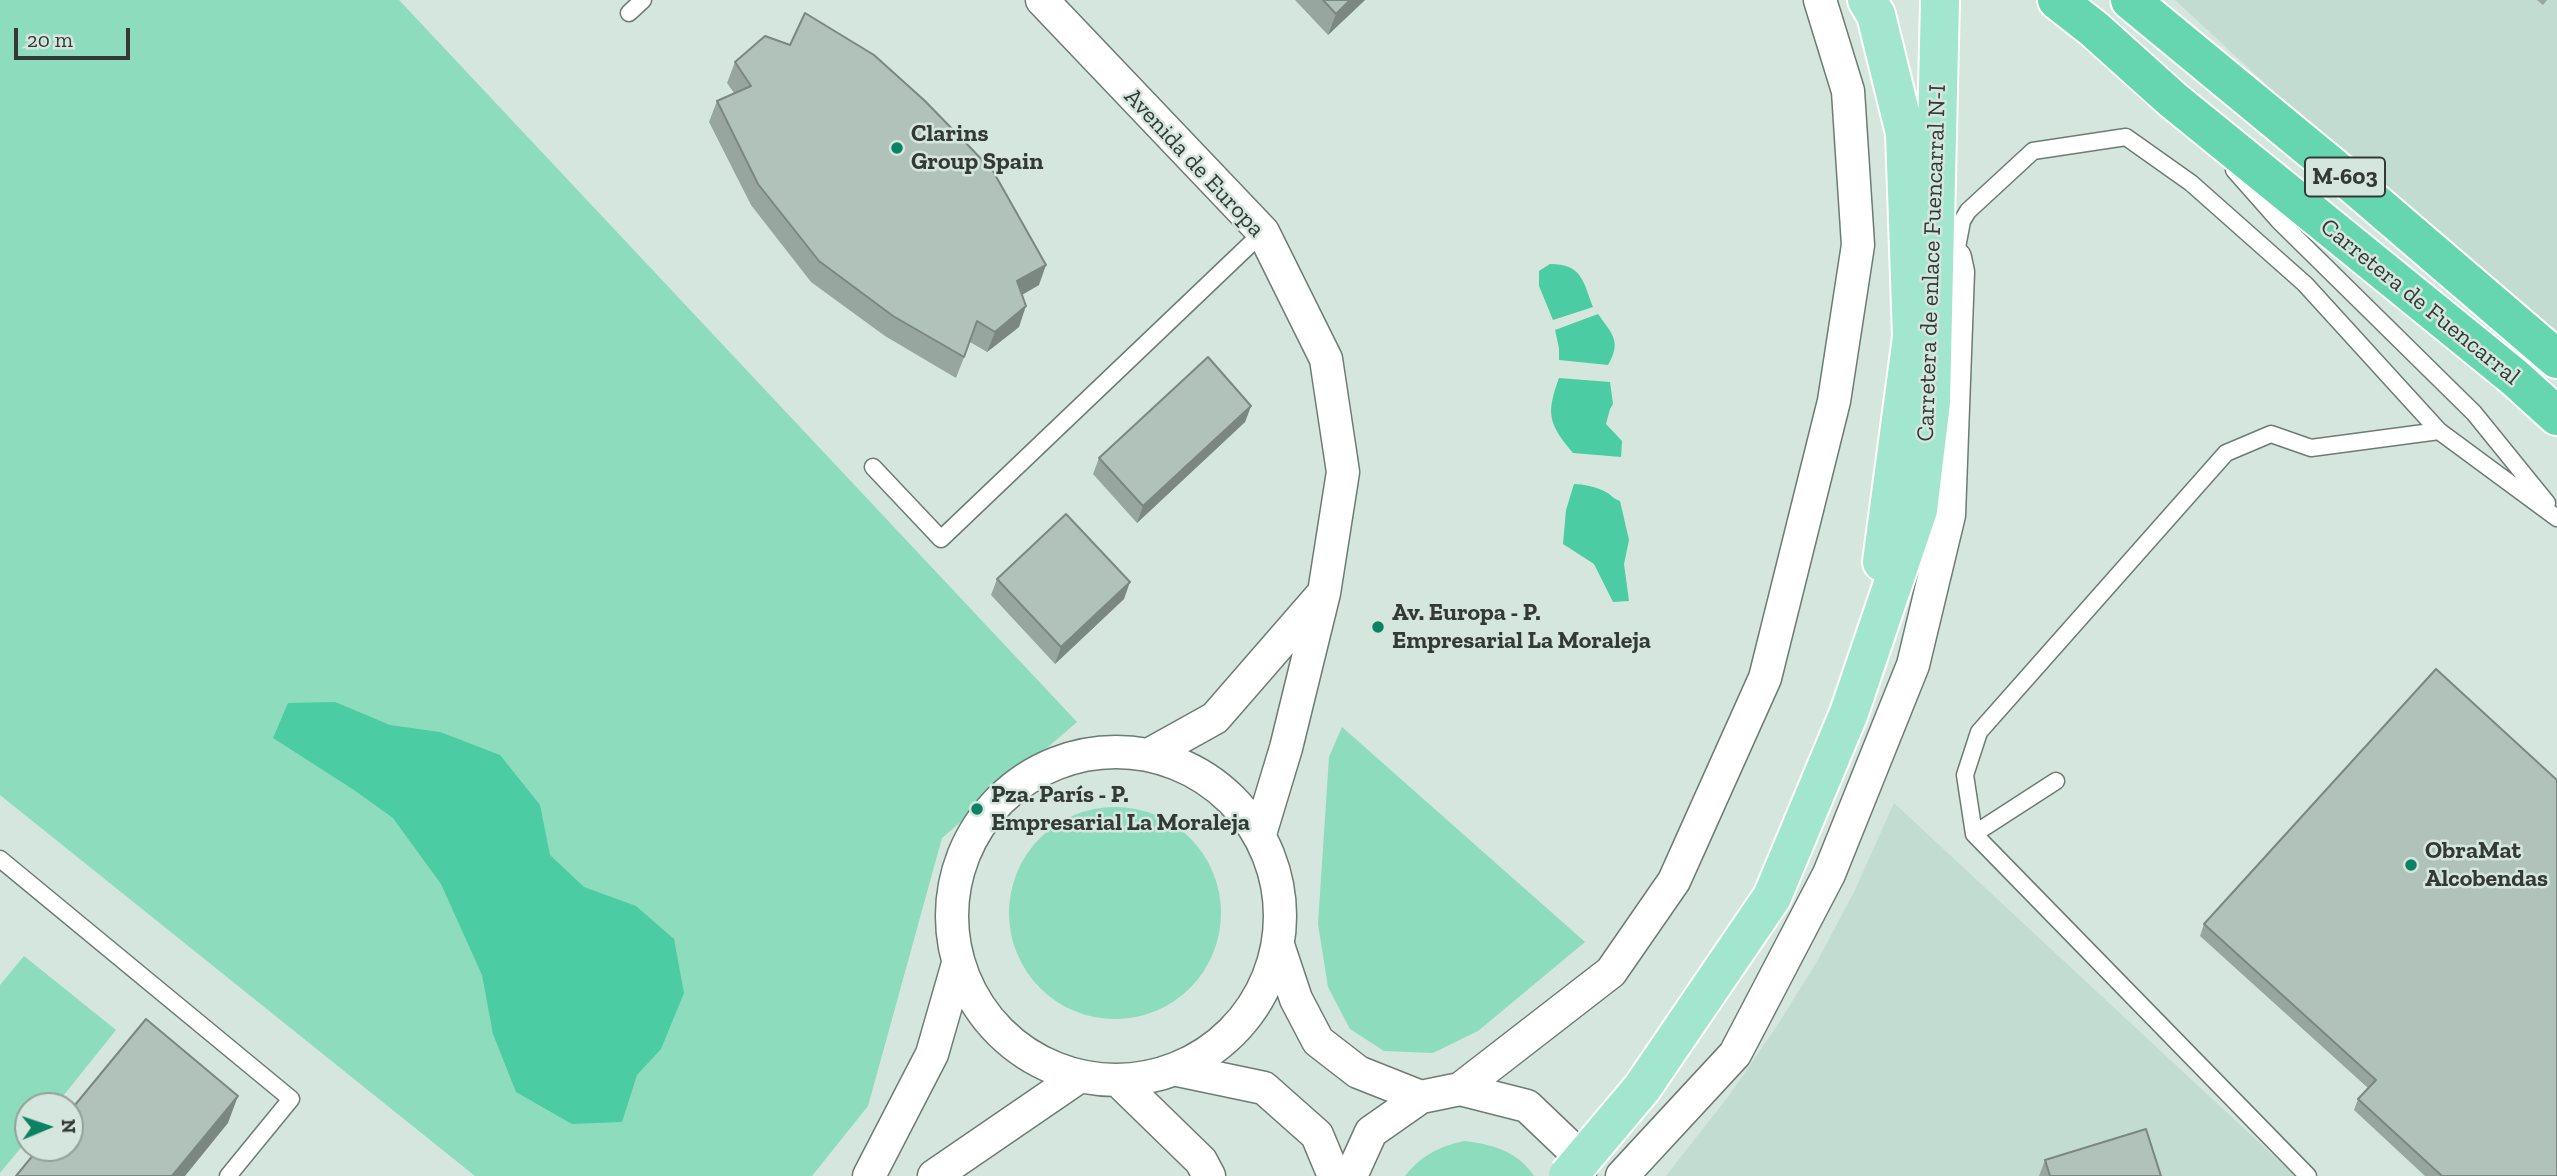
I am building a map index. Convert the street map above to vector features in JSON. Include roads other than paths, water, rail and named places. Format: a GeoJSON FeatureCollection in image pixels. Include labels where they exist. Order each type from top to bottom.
{"type":"FeatureCollection","features":[{"type":"Feature","properties":{"kind":"highway","name":"Carretera de Fuencarral"},"geometry":{"type":"LineString","coordinates":[[2057,0],[2094,29],[2173,100],[2514,377],[2557,416]]}},
{"type":"Feature","properties":{"kind":"highway","name":"Carretera de Fuencarral"},"geometry":{"type":"LineString","coordinates":[[2130,0],[2347,179],[2557,359]]}},
{"type":"Feature","properties":{"kind":"main road","name":"Carretera de enlace Fuencarral N-I"},"geometry":{"type":"LineString","coordinates":[[1867,0],[1877,15],[1905,133],[1912,337],[1871,644]]}},
{"type":"Feature","properties":{"kind":"main road","name":"Carretera de enlace Fuencarral N-I"},"geometry":{"type":"LineString","coordinates":[[1568,1176],[1643,1088],[1772,897],[1849,713],[1918,510],[1931,402],[1941,0]]}},
{"type":"Feature","properties":{"kind":"street","name":"Avenida de Europa"},"geometry":{"type":"LineString","coordinates":[[1042,0],[1263,232],[1326,359],[1343,472],[1324,593],[1286,748],[1260,834]]}},
{"type":"Feature","properties":{"kind":"street"},"geometry":{"type":"LineString","coordinates":[[1460,1089],[1611,972],[1675,881],[1765,678],[1834,401],[1858,246],[1848,91],[1820,0]]}},
{"type":"Feature","properties":{"kind":"street"},"geometry":{"type":"LineString","coordinates":[[1935,296],[1955,258]]}},
{"type":"Feature","properties":{"kind":"street"},"geometry":{"type":"LineString","coordinates":[[1622,1176],[1735,1055],[1829,874],[1913,665],[1949,515],[1958,272],[1955,258]]}},
{"type":"Feature","properties":{"kind":"street"},"geometry":{"type":"LineString","coordinates":[[1152,753],[1215,718],[1324,593]]}},
{"type":"Feature","properties":{"kind":"street"},"geometry":{"type":"LineString","coordinates":[[869,1176],[932,1054],[957,967],[949,910],[963,863],[987,818],[1019,779],[1067,756],[1152,753],[1204,775],[1260,834],[1279,889],[1279,948],[1296,999],[1318,1041],[1358,1072],[1421,1097]]}},
{"type":"Feature","properties":{"kind":"street"},"geometry":{"type":"LineString","coordinates":[[957,967],[1002,1037],[1077,1078],[1124,1086],[1178,1070],[1241,1025],[1279,948]]}},
{"type":"Feature","properties":{"kind":"street"},"geometry":{"type":"LineString","coordinates":[[1178,1070],[1264,1088],[1317,1135],[1334,1176]]}},
{"type":"Feature","properties":{"kind":"street"},"geometry":{"type":"LineString","coordinates":[[934,1176],[1077,1078]]}},
{"type":"Feature","properties":{"kind":"street"},"geometry":{"type":"LineString","coordinates":[[1124,1086],[1201,1161],[1209,1176]]}},
{"type":"Feature","properties":{"kind":"street"},"geometry":{"type":"LineString","coordinates":[[1351,1176],[1371,1132],[1421,1097],[1460,1089],[1527,1106],[1571,1148],[1580,1176]]}},
{"type":"Feature","properties":{"kind":"lane"},"geometry":{"type":"LineString","coordinates":[[629,13],[643,0]]}},
{"type":"Feature","properties":{"kind":"lane"},"geometry":{"type":"LineString","coordinates":[[2173,100],[2279,221],[2474,413],[2557,517]]}},
{"type":"Feature","properties":{"kind":"lane"},"geometry":{"type":"LineString","coordinates":[[1955,258],[1962,221],[1968,211],[2033,152],[2126,137],[2191,183],[2305,284],[2439,431],[2557,517]]}},
{"type":"Feature","properties":{"kind":"lane"},"geometry":{"type":"LineString","coordinates":[[873,467],[941,539],[1263,232]]}},
{"type":"Feature","properties":{"kind":"lane"},"geometry":{"type":"LineString","coordinates":[[2308,1176],[1974,834],[1965,775],[1979,732],[2226,453],[2271,434],[2311,448],[2439,431]]}},
{"type":"Feature","properties":{"kind":"lane"},"geometry":{"type":"LineString","coordinates":[[1974,834],[2056,781]]}},
{"type":"Feature","properties":{"kind":"lane"},"geometry":{"type":"LineString","coordinates":[[0,859],[291,1100],[228,1176]]}},
{"type":"Feature","properties":{"kind":"place","name":"Clarins Group Spain"},"geometry":{"type":"Point","coordinates":[897,148]}},
{"type":"Feature","properties":{"kind":"place","name":"Av. Europa - P. Empresarial La Moraleja"},"geometry":{"type":"Point","coordinates":[1378,627]}},
{"type":"Feature","properties":{"kind":"place","name":"Pza. París - P. Empresarial La Moraleja"},"geometry":{"type":"Point","coordinates":[977,809]}},
{"type":"Feature","properties":{"kind":"place","name":"ObraMat Alcobendas"},"geometry":{"type":"Point","coordinates":[2411,865]}}]}
